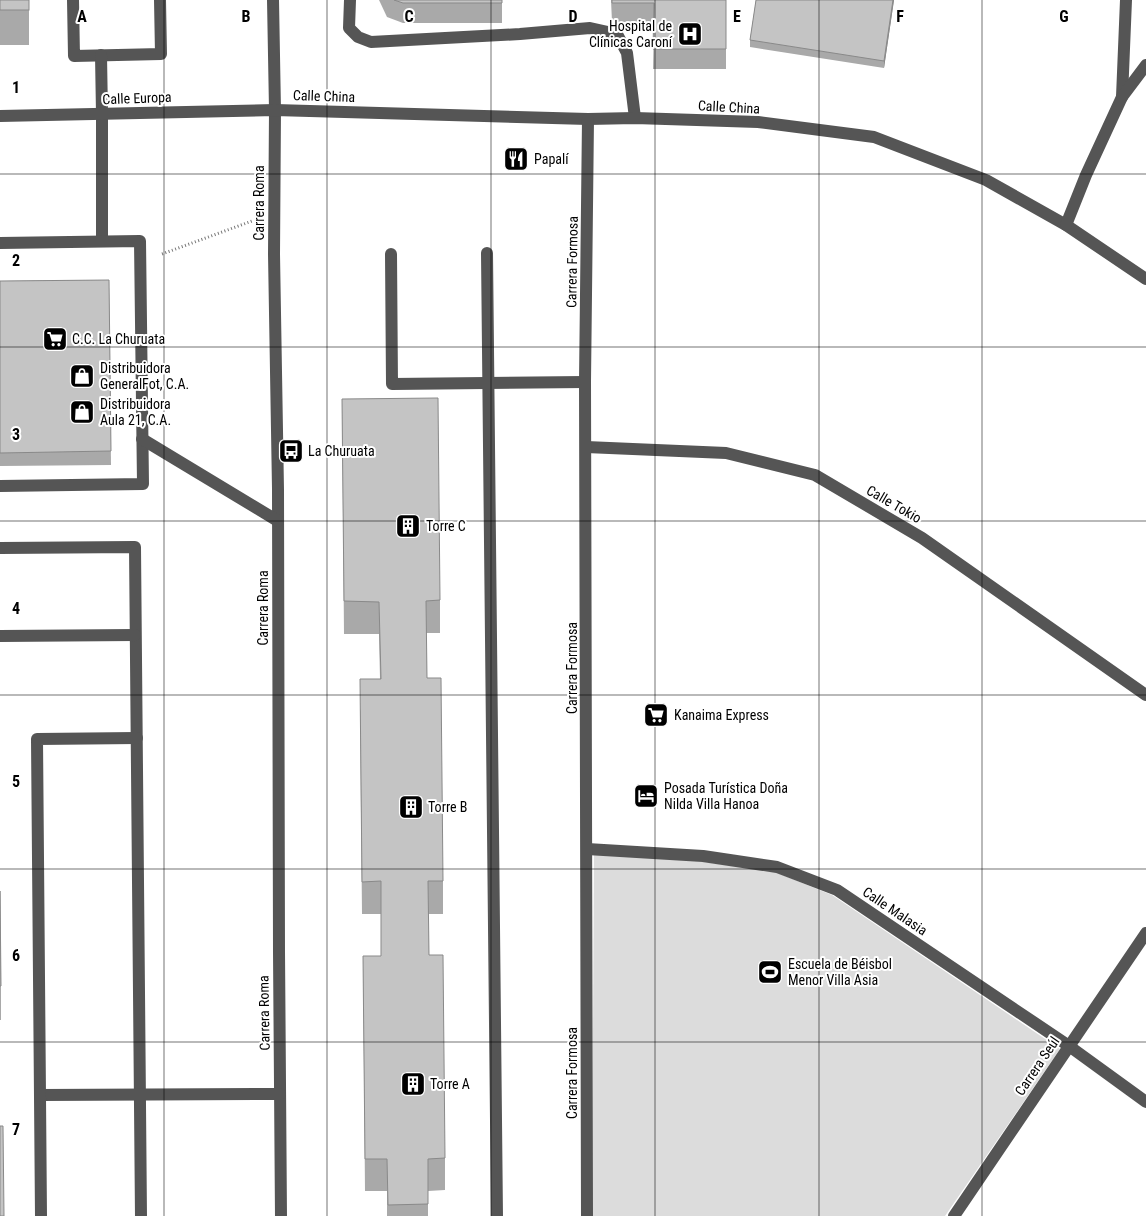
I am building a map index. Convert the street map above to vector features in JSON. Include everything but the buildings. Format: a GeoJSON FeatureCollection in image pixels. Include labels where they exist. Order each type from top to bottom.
{"type":"FeatureCollection","features":[{"type":"Feature","properties":{"kind":"street"},"geometry":{"type":"LineString","coordinates":[[73,0],[74,56],[161,54],[160,0]]}},
{"type":"Feature","properties":{"kind":"street","name":"Carrera Roma"},"geometry":{"type":"LineString","coordinates":[[273,0],[278,521],[281,1216]]}},
{"type":"Feature","properties":{"kind":"street"},"geometry":{"type":"LineString","coordinates":[[350,0],[349,28],[358,37],[371,42],[520,34],[590,28],[617,34],[626,53],[634,118]]}},
{"type":"Feature","properties":{"kind":"street"},"geometry":{"type":"LineString","coordinates":[[1122,97],[1126,0]]}},
{"type":"Feature","properties":{"kind":"street"},"geometry":{"type":"LineString","coordinates":[[101,55],[102,242]]}},
{"type":"Feature","properties":{"kind":"street"},"geometry":{"type":"LineString","coordinates":[[1066,225],[1086,175],[1122,97],[1146,65]]}},
{"type":"Feature","properties":{"kind":"street","name":"Calle Europa"},"geometry":{"type":"LineString","coordinates":[[0,116],[275,110]]}},
{"type":"Feature","properties":{"kind":"street","name":"Calle China"},"geometry":{"type":"LineString","coordinates":[[275,110],[758,122],[874,137],[986,180],[1066,225],[1146,279]]}},
{"type":"Feature","properties":{"kind":"street","name":"Carrera Formosa"},"geometry":{"type":"LineString","coordinates":[[587,1216],[585,382],[588,119]]}},
{"type":"Feature","properties":{"kind":"street"},"geometry":{"type":"LineString","coordinates":[[0,243],[140,241],[143,484],[0,486]]}},
{"type":"Feature","properties":{"kind":"street"},"geometry":{"type":"LineString","coordinates":[[488,253],[497,1216]]}},
{"type":"Feature","properties":{"kind":"street"},"geometry":{"type":"LineString","coordinates":[[391,254],[392,384],[585,382]]}},
{"type":"Feature","properties":{"kind":"street"},"geometry":{"type":"LineString","coordinates":[[142,439],[278,521]]}},
{"type":"Feature","properties":{"kind":"street","name":"Calle Tokio"},"geometry":{"type":"LineString","coordinates":[[586,447],[726,452],[815,475],[922,538],[1146,695]]}},
{"type":"Feature","properties":{"kind":"street"},"geometry":{"type":"LineString","coordinates":[[0,548],[135,547],[141,1216]]}},
{"type":"Feature","properties":{"kind":"street"},"geometry":{"type":"LineString","coordinates":[[0,636],[135,635]]}},
{"type":"Feature","properties":{"kind":"street"},"geometry":{"type":"LineString","coordinates":[[41,1216],[37,738],[137,738]]}},
{"type":"Feature","properties":{"kind":"street","name":"Calle Malasia"},"geometry":{"type":"LineString","coordinates":[[587,849],[703,856],[777,867],[837,890],[1069,1046],[1146,1102]]}},
{"type":"Feature","properties":{"kind":"street","name":"Carrera Seúl"},"geometry":{"type":"LineString","coordinates":[[954,1216],[1146,933]]}},
{"type":"Feature","properties":{"kind":"street"},"geometry":{"type":"LineString","coordinates":[[40,1095],[280,1094]]}},
{"type":"Feature","properties":{"kind":"path"},"geometry":{"type":"LineString","coordinates":[[174,250],[274,212]]}},
{"type":"Feature","properties":{"kind":"shaded area","name":"Escuela de Béisbol Menor Villa Asia"},"geometry":{"type":"Polygon","coordinates":[[[594,854],[697,861],[775,872],[832,895],[1060,1049],[945,1216],[592,1216],[594,854]]]}},
{"type":"Feature","properties":{"kind":"place","name":"Hospital de Clínicas Caroní"},"geometry":{"type":"Point","coordinates":[690,34]}},
{"type":"Feature","properties":{"kind":"place","name":"Papalí"},"geometry":{"type":"Point","coordinates":[516,159]}},
{"type":"Feature","properties":{"kind":"place","name":"C.C. La Churuata"},"geometry":{"type":"Point","coordinates":[55,339]}},
{"type":"Feature","properties":{"kind":"place","name":"Distribuidora GeneralFot, C.A."},"geometry":{"type":"Point","coordinates":[82,376]}},
{"type":"Feature","properties":{"kind":"place","name":"Distribuidora Aula 21, C.A."},"geometry":{"type":"Point","coordinates":[82,412]}},
{"type":"Feature","properties":{"kind":"place","name":"La Churuata"},"geometry":{"type":"Point","coordinates":[291,451]}},
{"type":"Feature","properties":{"kind":"place","name":"Torre C"},"geometry":{"type":"Point","coordinates":[408,526]}},
{"type":"Feature","properties":{"kind":"place","name":"Kanaima Express"},"geometry":{"type":"Point","coordinates":[656,715]}},
{"type":"Feature","properties":{"kind":"place","name":"Posada Turística Doña Nilda Villa Hanoa"},"geometry":{"type":"Point","coordinates":[646,796]}},
{"type":"Feature","properties":{"kind":"place","name":"Torre B"},"geometry":{"type":"Point","coordinates":[411,807]}},
{"type":"Feature","properties":{"kind":"place","name":"Escuela de Béisbol Menor Villa Asia"},"geometry":{"type":"Point","coordinates":[770,972]}},
{"type":"Feature","properties":{"kind":"place","name":"Torre A"},"geometry":{"type":"Point","coordinates":[413,1084]}}]}
